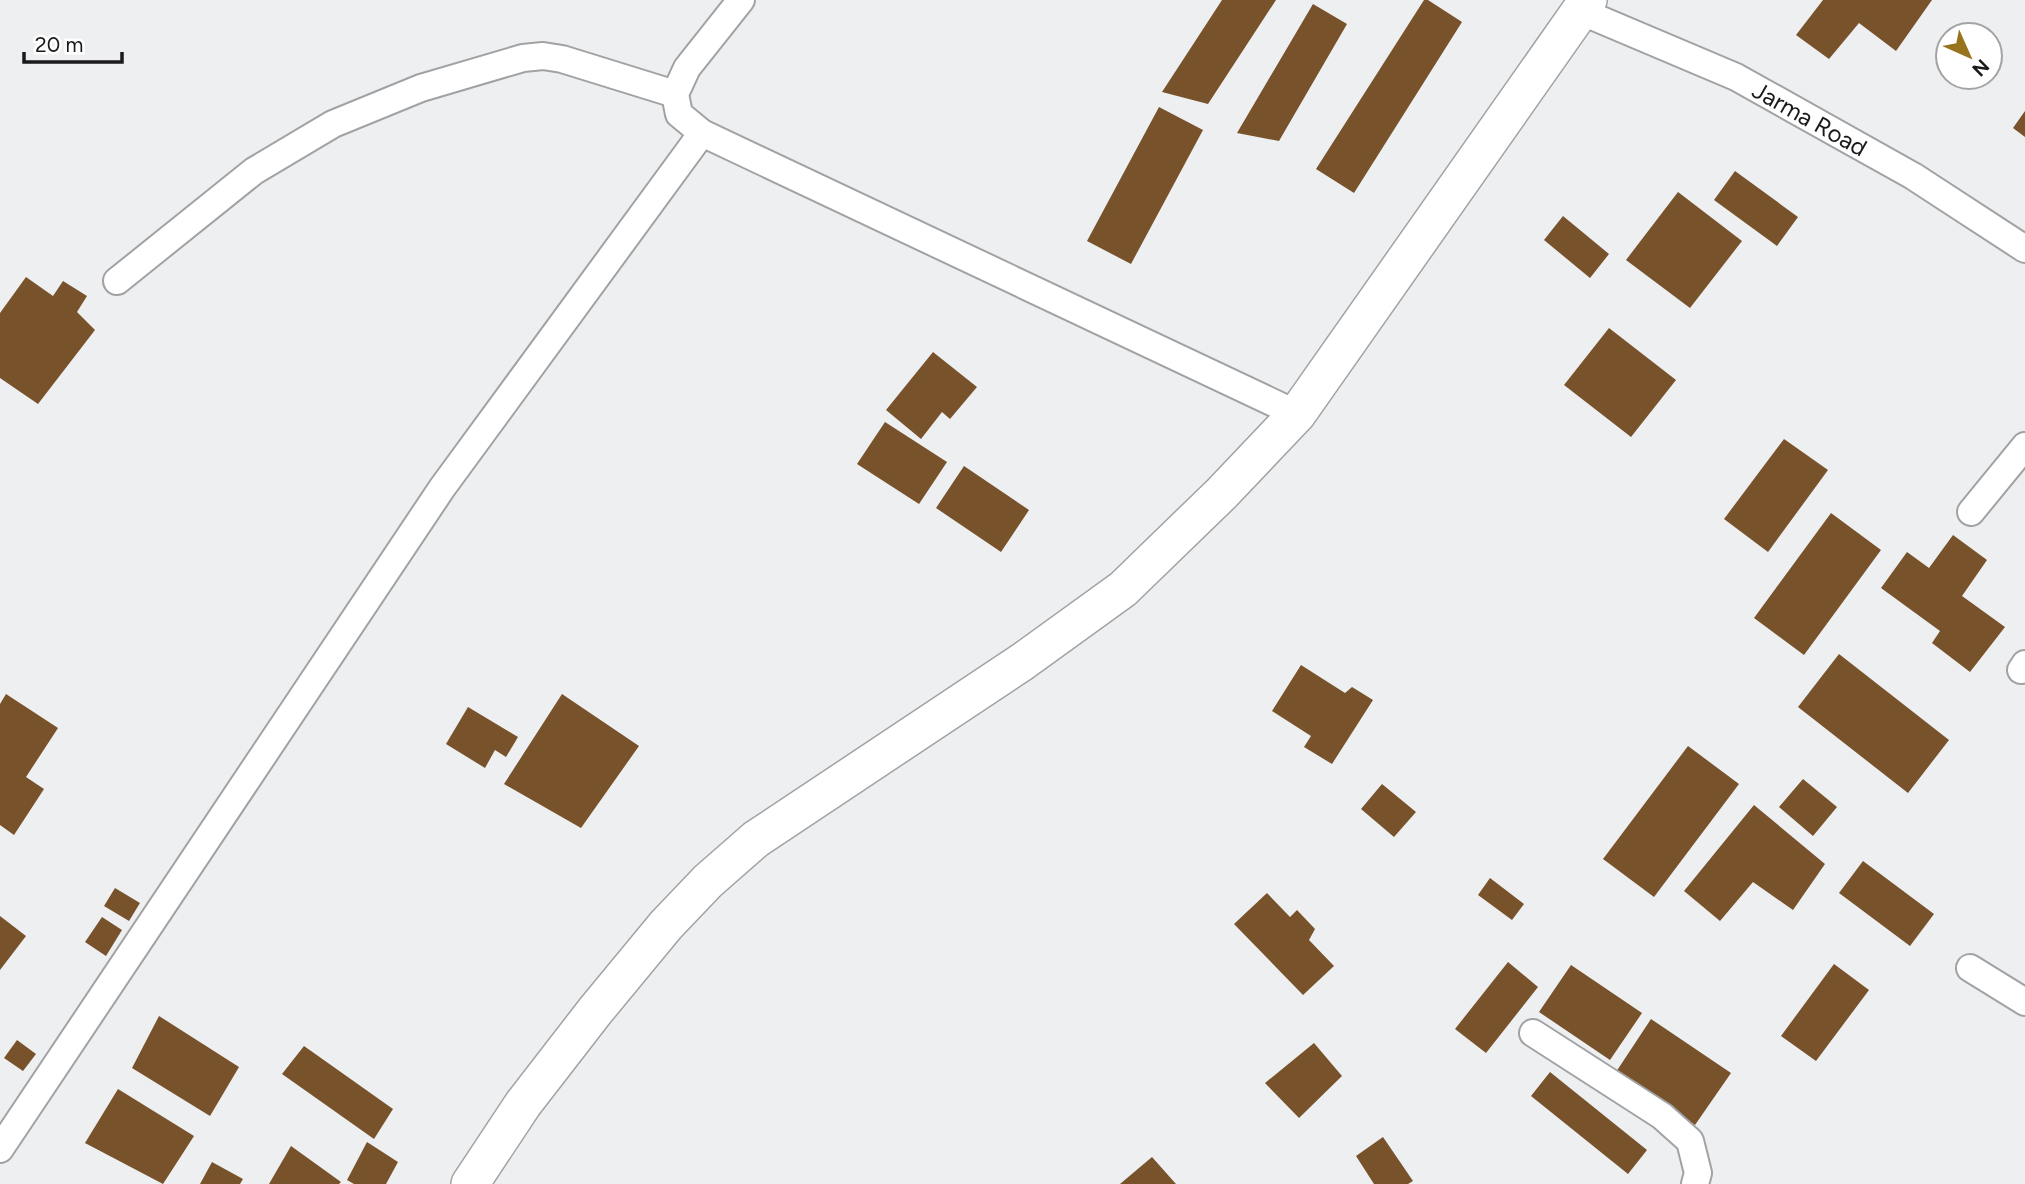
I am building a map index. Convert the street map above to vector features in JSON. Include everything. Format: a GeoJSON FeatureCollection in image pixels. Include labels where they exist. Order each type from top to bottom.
{"type":"FeatureCollection","features":[{"type":"Feature","properties":{"kind":"street"},"geometry":{"type":"LineString","coordinates":[[741,0],[687,68],[675,94],[679,114],[702,133],[1297,414]]}},
{"type":"Feature","properties":{"kind":"street"},"geometry":{"type":"LineString","coordinates":[[470,1184],[523,1104],[595,1011],[666,925],[708,881],[755,839],[1022,662],[1123,589],[1222,493],[1297,414],[1584,5]]}},
{"type":"Feature","properties":{"kind":"street","name":"Jarma Road"},"geometry":{"type":"LineString","coordinates":[[1584,5],[1736,77],[1913,176],[2025,249]]}},
{"type":"Feature","properties":{"kind":"street"},"geometry":{"type":"LineString","coordinates":[[117,281],[254,171],[333,124],[421,88],[523,58],[543,55],[675,94]]}},
{"type":"Feature","properties":{"kind":"street"},"geometry":{"type":"LineString","coordinates":[[0,1149],[442,488],[702,133]]}},
{"type":"Feature","properties":{"kind":"street"},"geometry":{"type":"LineString","coordinates":[[1971,512],[2025,446]]}},
{"type":"Feature","properties":{"kind":"street"},"geometry":{"type":"LineString","coordinates":[[1970,968],[2025,1002]]}},
{"type":"Feature","properties":{"kind":"street"},"geometry":{"type":"LineString","coordinates":[[1533,1033],[1662,1116],[1690,1141],[1698,1173],[1695,1184]]}},
{"type":"Feature","properties":{"kind":"building"},"geometry":{"type":"Polygon","coordinates":[[[1222,0],[1276,0],[1208,104],[1162,92],[1222,0]]]}},
{"type":"Feature","properties":{"kind":"building"},"geometry":{"type":"Polygon","coordinates":[[[1424,0],[1462,22],[1354,193],[1316,169],[1424,0]]]}},
{"type":"Feature","properties":{"kind":"building"},"geometry":{"type":"Polygon","coordinates":[[[1823,0],[1932,0],[1896,51],[1859,23],[1829,59],[1796,35],[1823,0]]]}},
{"type":"Feature","properties":{"kind":"building"},"geometry":{"type":"Polygon","coordinates":[[[1313,4],[1347,24],[1279,141],[1237,133],[1313,4]]]}},
{"type":"Feature","properties":{"kind":"building"},"geometry":{"type":"Polygon","coordinates":[[[1159,107],[1203,130],[1131,264],[1087,241],[1159,107]]]}},
{"type":"Feature","properties":{"kind":"building"},"geometry":{"type":"Polygon","coordinates":[[[2025,111],[2025,137],[2013,128],[2025,111]]]}},
{"type":"Feature","properties":{"kind":"building"},"geometry":{"type":"Polygon","coordinates":[[[1735,171],[1798,217],[1777,246],[1714,200],[1735,171]]]}},
{"type":"Feature","properties":{"kind":"building"},"geometry":{"type":"Polygon","coordinates":[[[1678,192],[1742,241],[1690,308],[1626,260],[1678,192]]]}},
{"type":"Feature","properties":{"kind":"building"},"geometry":{"type":"Polygon","coordinates":[[[1563,216],[1609,254],[1590,278],[1544,240],[1563,216]]]}},
{"type":"Feature","properties":{"kind":"building"},"geometry":{"type":"Polygon","coordinates":[[[26,277],[53,296],[63,281],[87,296],[77,312],[95,330],[38,404],[0,378],[0,313],[26,277]]]}},
{"type":"Feature","properties":{"kind":"building"},"geometry":{"type":"Polygon","coordinates":[[[1609,328],[1676,380],[1631,437],[1564,385],[1609,328]]]}},
{"type":"Feature","properties":{"kind":"building"},"geometry":{"type":"Polygon","coordinates":[[[933,352],[977,387],[950,419],[942,412],[921,439],[886,410],[933,352]]]}},
{"type":"Feature","properties":{"kind":"building"},"geometry":{"type":"Polygon","coordinates":[[[885,422],[947,462],[919,504],[857,464],[885,422]]]}},
{"type":"Feature","properties":{"kind":"building"},"geometry":{"type":"Polygon","coordinates":[[[1784,439],[1828,470],[1768,552],[1724,519],[1784,439]]]}},
{"type":"Feature","properties":{"kind":"building"},"geometry":{"type":"Polygon","coordinates":[[[964,466],[1029,510],[1001,552],[936,508],[964,466]]]}},
{"type":"Feature","properties":{"kind":"building"},"geometry":{"type":"Polygon","coordinates":[[[1831,513],[1881,550],[1804,655],[1754,618],[1831,513]]]}},
{"type":"Feature","properties":{"kind":"building"},"geometry":{"type":"Polygon","coordinates":[[[1953,535],[1987,560],[1962,596],[2005,627],[1970,672],[1932,643],[1940,631],[1881,588],[1907,552],[1929,568],[1953,535]]]}},
{"type":"Feature","properties":{"kind":"building"},"geometry":{"type":"Polygon","coordinates":[[[1839,654],[1949,740],[1908,793],[1798,707],[1839,654]]]}},
{"type":"Feature","properties":{"kind":"building"},"geometry":{"type":"Polygon","coordinates":[[[1301,665],[1345,693],[1352,687],[1373,700],[1332,764],[1304,747],[1311,736],[1272,711],[1301,665]]]}},
{"type":"Feature","properties":{"kind":"building"},"geometry":{"type":"Polygon","coordinates":[[[6,694],[58,728],[26,777],[44,789],[14,835],[0,825],[0,704],[6,694]]]}},
{"type":"Feature","properties":{"kind":"building"},"geometry":{"type":"Polygon","coordinates":[[[562,694],[639,746],[581,828],[504,784],[562,694]]]}},
{"type":"Feature","properties":{"kind":"building"},"geometry":{"type":"Polygon","coordinates":[[[468,707],[518,737],[506,757],[495,750],[485,768],[446,744],[468,707]]]}},
{"type":"Feature","properties":{"kind":"building"},"geometry":{"type":"Polygon","coordinates":[[[1688,746],[1739,784],[1654,897],[1603,859],[1688,746]]]}},
{"type":"Feature","properties":{"kind":"building"},"geometry":{"type":"Polygon","coordinates":[[[1803,779],[1837,807],[1813,836],[1779,807],[1803,779]]]}},
{"type":"Feature","properties":{"kind":"building"},"geometry":{"type":"Polygon","coordinates":[[[1382,784],[1416,812],[1394,837],[1361,809],[1382,784]]]}},
{"type":"Feature","properties":{"kind":"building"},"geometry":{"type":"Polygon","coordinates":[[[1754,805],[1825,864],[1793,910],[1753,882],[1720,921],[1684,891],[1754,805]]]}},
{"type":"Feature","properties":{"kind":"building"},"geometry":{"type":"Polygon","coordinates":[[[1863,861],[1934,914],[1910,946],[1839,893],[1863,861]]]}},
{"type":"Feature","properties":{"kind":"building"},"geometry":{"type":"Polygon","coordinates":[[[1490,878],[1524,904],[1512,920],[1478,895],[1490,878]]]}},
{"type":"Feature","properties":{"kind":"building"},"geometry":{"type":"Polygon","coordinates":[[[115,888],[140,903],[129,921],[104,906],[115,888]]]}},
{"type":"Feature","properties":{"kind":"building"},"geometry":{"type":"Polygon","coordinates":[[[1267,893],[1290,917],[1297,910],[1315,929],[1309,940],[1334,966],[1303,995],[1234,924],[1267,893]]]}},
{"type":"Feature","properties":{"kind":"building"},"geometry":{"type":"Polygon","coordinates":[[[0,916],[26,936],[0,970],[0,916]]]}},
{"type":"Feature","properties":{"kind":"building"},"geometry":{"type":"Polygon","coordinates":[[[102,917],[122,930],[106,956],[85,942],[102,917]]]}},
{"type":"Feature","properties":{"kind":"building"},"geometry":{"type":"Polygon","coordinates":[[[1508,962],[1538,987],[1486,1053],[1455,1029],[1508,962]]]}},
{"type":"Feature","properties":{"kind":"building"},"geometry":{"type":"Polygon","coordinates":[[[1834,964],[1869,990],[1816,1061],[1781,1036],[1834,964]]]}},
{"type":"Feature","properties":{"kind":"building"},"geometry":{"type":"Polygon","coordinates":[[[1571,965],[1642,1013],[1610,1060],[1539,1012],[1571,965]]]}},
{"type":"Feature","properties":{"kind":"building"},"geometry":{"type":"Polygon","coordinates":[[[159,1016],[239,1067],[210,1116],[132,1068],[159,1016]]]}},
{"type":"Feature","properties":{"kind":"building"},"geometry":{"type":"Polygon","coordinates":[[[1651,1019],[1731,1073],[1695,1125],[1616,1072],[1651,1019]]]}},
{"type":"Feature","properties":{"kind":"building"},"geometry":{"type":"Polygon","coordinates":[[[17,1040],[36,1054],[23,1071],[4,1058],[17,1040]]]}},
{"type":"Feature","properties":{"kind":"building"},"geometry":{"type":"Polygon","coordinates":[[[1314,1043],[1342,1076],[1299,1118],[1265,1083],[1314,1043]]]}},
{"type":"Feature","properties":{"kind":"building"},"geometry":{"type":"Polygon","coordinates":[[[304,1046],[393,1109],[374,1139],[282,1074],[304,1046]]]}},
{"type":"Feature","properties":{"kind":"building"},"geometry":{"type":"Polygon","coordinates":[[[1550,1072],[1647,1150],[1628,1174],[1531,1096],[1550,1072]]]}},
{"type":"Feature","properties":{"kind":"building"},"geometry":{"type":"Polygon","coordinates":[[[118,1089],[194,1136],[163,1184],[85,1143],[118,1089]]]}},
{"type":"Feature","properties":{"kind":"building"},"geometry":{"type":"Polygon","coordinates":[[[1383,1137],[1413,1181],[1408,1184],[1374,1184],[1356,1156],[1383,1137]]]}},
{"type":"Feature","properties":{"kind":"building"},"geometry":{"type":"Polygon","coordinates":[[[367,1142],[398,1162],[386,1184],[354,1184],[347,1180],[367,1142]]]}},
{"type":"Feature","properties":{"kind":"building"},"geometry":{"type":"Polygon","coordinates":[[[291,1146],[341,1182],[269,1184],[291,1146]]]}},
{"type":"Feature","properties":{"kind":"building"},"geometry":{"type":"Polygon","coordinates":[[[1152,1157],[1176,1184],[1120,1184],[1152,1157]]]}},
{"type":"Feature","properties":{"kind":"building"},"geometry":{"type":"Polygon","coordinates":[[[212,1162],[243,1179],[240,1184],[200,1184],[212,1162]]]}}]}
